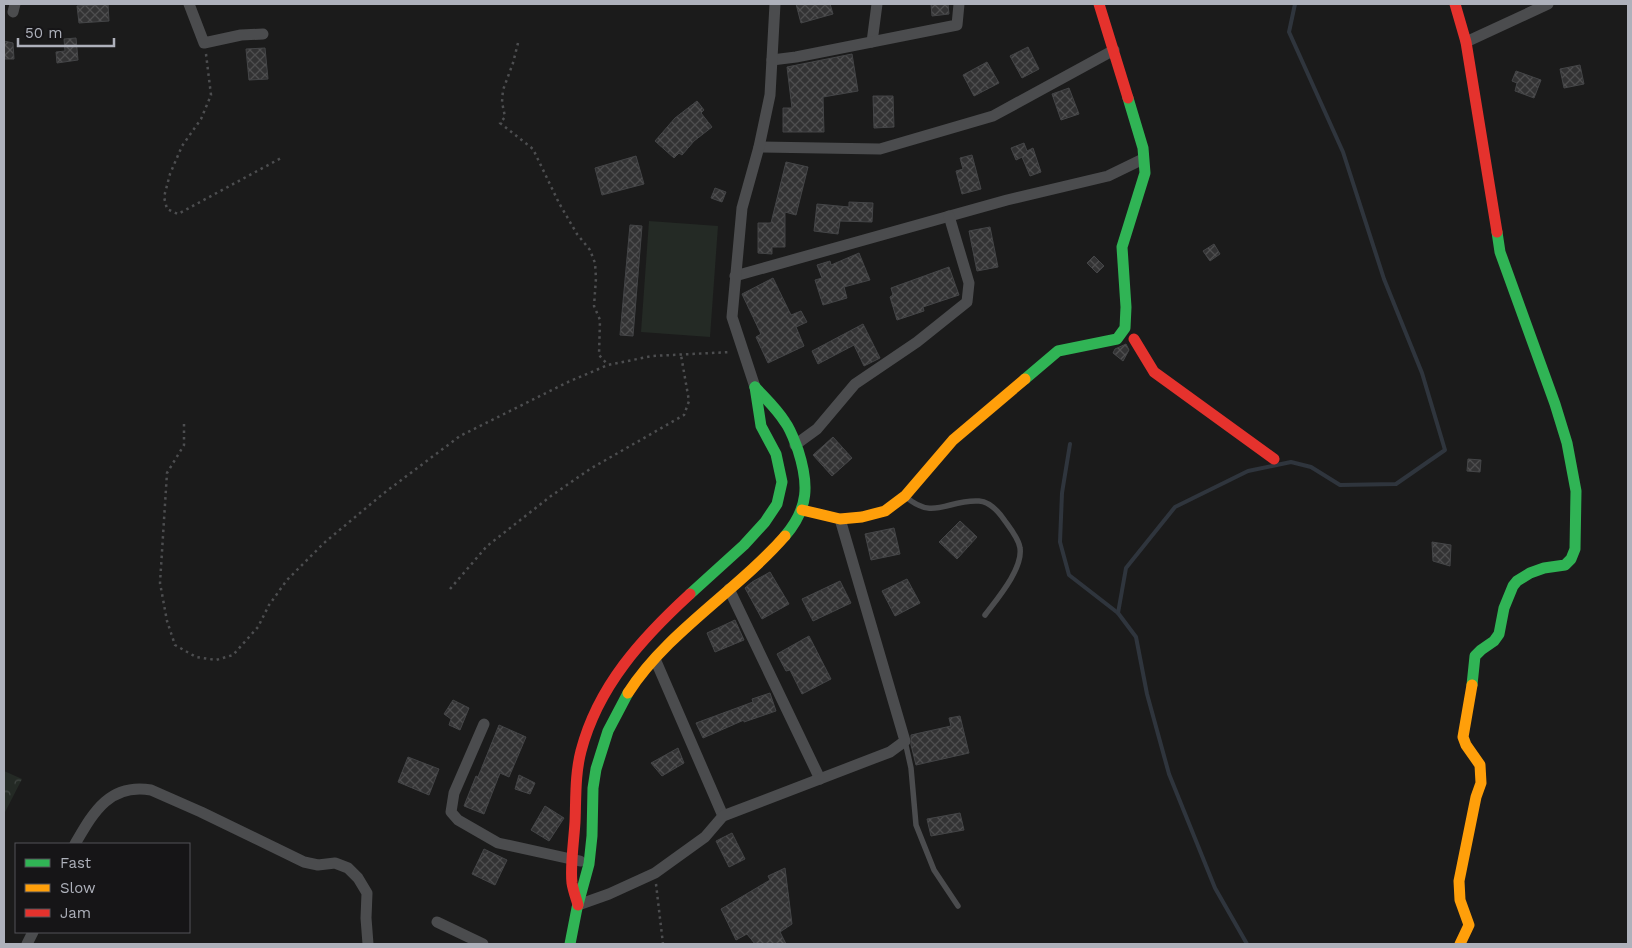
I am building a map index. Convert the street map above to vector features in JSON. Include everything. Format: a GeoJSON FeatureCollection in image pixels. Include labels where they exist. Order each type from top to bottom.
{"type":"FeatureCollection","features":[{"type":"Feature","properties":{"kind":"street"},"geometry":{"type":"LineString","coordinates":[[189,4],[204,43],[241,35],[263,34]]}},
{"type":"Feature","properties":{"kind":"street"},"geometry":{"type":"LineString","coordinates":[[578,905],[572,882],[577,774],[581,751],[589,726],[601,700],[615,675],[664,618],[744,545],[765,522],[777,504],[782,482],[776,454],[761,426],[755,387],[732,318],[742,208],[759,147],[770,95],[775,4]]}},
{"type":"Feature","properties":{"kind":"street"},"geometry":{"type":"LineString","coordinates":[[872,42],[877,4]]}},
{"type":"Feature","properties":{"kind":"street"},"geometry":{"type":"LineString","coordinates":[[772,60],[957,25],[959,4]]}},
{"type":"Feature","properties":{"kind":"street"},"geometry":{"type":"LineString","coordinates":[[1099,4],[1143,148],[1145,173],[1122,247],[1126,307],[1125,328],[1117,339]]}},
{"type":"Feature","properties":{"kind":"street"},"geometry":{"type":"LineString","coordinates":[[1454,4],[1466,42],[1500,252],[1556,404],[1567,443],[1576,491],[1575,548],[1571,559],[1565,565],[1550,566],[1531,572],[1513,585],[1503,611],[1499,635],[1493,643],[1483,647],[1473,661],[1475,668],[1462,737],[1480,765],[1481,782],[1476,797],[1459,881],[1460,900],[1469,925],[1460,944]]}},
{"type":"Feature","properties":{"kind":"street"},"geometry":{"type":"LineString","coordinates":[[1466,42],[1548,4]]}},
{"type":"Feature","properties":{"kind":"street"},"geometry":{"type":"LineString","coordinates":[[759,147],[880,149],[993,116],[1114,50]]}},
{"type":"Feature","properties":{"kind":"street"},"geometry":{"type":"LineString","coordinates":[[735,276],[949,216],[1108,176],[1143,159]]}},
{"type":"Feature","properties":{"kind":"street"},"geometry":{"type":"LineString","coordinates":[[795,445],[817,429],[855,384],[917,342],[967,302],[969,283],[949,216]]}},
{"type":"Feature","properties":{"kind":"street"},"geometry":{"type":"LineString","coordinates":[[1125,328],[1154,372],[1274,458]]}},
{"type":"Feature","properties":{"kind":"street"},"geometry":{"type":"LineString","coordinates":[[802,510],[840,519],[862,517],[885,511],[904,496],[953,440],[1058,352],[1117,339],[1134,339]]}},
{"type":"Feature","properties":{"kind":"street"},"geometry":{"type":"LineString","coordinates":[[570,944],[590,862],[593,826],[593,787],[603,739],[624,697],[654,659],[761,562],[784,537],[802,510],[806,490],[802,464],[795,445],[786,422],[755,387]]}},
{"type":"Feature","properties":{"kind":"street"},"geometry":{"type":"LineString","coordinates":[[578,905],[609,894],[655,873],[704,837],[723,816],[890,752],[906,742],[840,519]]}},
{"type":"Feature","properties":{"kind":"street"},"geometry":{"type":"LineString","coordinates":[[729,589],[820,779]]}},
{"type":"Feature","properties":{"kind":"street"},"geometry":{"type":"LineString","coordinates":[[654,659],[723,816]]}},
{"type":"Feature","properties":{"kind":"street"},"geometry":{"type":"LineString","coordinates":[[484,724],[454,793],[451,812],[458,820],[498,843],[572,861],[590,862]]}},
{"type":"Feature","properties":{"kind":"street"},"geometry":{"type":"LineString","coordinates":[[76,843],[98,807],[110,797],[126,790],[151,790],[304,862],[318,865],[334,863],[348,868],[358,878],[367,893],[368,944]]}},
{"type":"Feature","properties":{"kind":"street"},"geometry":{"type":"LineString","coordinates":[[437,922],[482,944]]}},
{"type":"Feature","properties":{"kind":"lane"},"geometry":{"type":"LineString","coordinates":[[904,496],[916,505],[928,510],[956,502],[980,501],[996,508],[1011,528],[1020,548],[1018,564],[1008,583],[985,616]]}},
{"type":"Feature","properties":{"kind":"lane"},"geometry":{"type":"LineString","coordinates":[[906,742],[911,768],[916,824],[934,870],[958,906]]}},
{"type":"Feature","properties":{"kind":"path"},"geometry":{"type":"LineString","coordinates":[[204,43],[211,95],[201,119],[182,146],[170,174],[164,197],[167,209],[178,214],[283,158]]}},
{"type":"Feature","properties":{"kind":"path"},"geometry":{"type":"LineString","coordinates":[[518,43],[513,63],[502,90],[505,117],[500,123],[533,149],[559,203],[577,234],[590,250],[595,263],[594,306],[600,320],[599,355],[608,365]]}},
{"type":"Feature","properties":{"kind":"path"},"geometry":{"type":"LineString","coordinates":[[184,424],[184,445],[167,473],[160,583],[167,621],[176,645],[196,657],[216,660],[233,655],[258,627],[269,605],[288,580],[324,543],[384,492],[460,436],[568,382],[608,365],[652,356],[743,352]]}},
{"type":"Feature","properties":{"kind":"path"},"geometry":{"type":"LineString","coordinates":[[450,589],[487,546],[551,496],[590,469],[684,415],[689,401],[681,355]]}},
{"type":"Feature","properties":{"kind":"path"},"geometry":{"type":"LineString","coordinates":[[655,873],[663,944]]}},
{"type":"Feature","properties":{"kind":"green space"},"geometry":{"type":"Polygon","coordinates":[[[649,221],[718,226],[710,337],[641,332],[649,221]]]}},
{"type":"Feature","properties":{"kind":"green space"},"geometry":{"type":"Polygon","coordinates":[[[4,771],[22,779],[4,814],[4,771]]]}},
{"type":"Feature","properties":{"kind":"building"},"geometry":{"type":"Polygon","coordinates":[[[108,4],[109,21],[79,23],[77,6],[108,4]]]}},
{"type":"Feature","properties":{"kind":"building"},"geometry":{"type":"Polygon","coordinates":[[[796,4],[830,4],[833,14],[801,23],[796,4]]]}},
{"type":"Feature","properties":{"kind":"building"},"geometry":{"type":"Polygon","coordinates":[[[931,4],[948,4],[949,14],[932,16],[931,4]]]}},
{"type":"Feature","properties":{"kind":"building"},"geometry":{"type":"Polygon","coordinates":[[[76,38],[78,60],[57,63],[56,52],[65,51],[64,39],[76,38]]]}},
{"type":"Feature","properties":{"kind":"building"},"geometry":{"type":"Polygon","coordinates":[[[4,41],[13,43],[14,59],[4,59],[4,41]]]}},
{"type":"Feature","properties":{"kind":"building"},"geometry":{"type":"Polygon","coordinates":[[[1028,47],[1039,69],[1022,78],[1010,56],[1028,47]]]}},
{"type":"Feature","properties":{"kind":"building"},"geometry":{"type":"Polygon","coordinates":[[[265,48],[268,79],[249,80],[246,49],[265,48]]]}},
{"type":"Feature","properties":{"kind":"building"},"geometry":{"type":"Polygon","coordinates":[[[852,54],[858,91],[823,97],[824,132],[783,132],[783,108],[792,108],[787,67],[852,54]]]}},
{"type":"Feature","properties":{"kind":"building"},"geometry":{"type":"Polygon","coordinates":[[[987,62],[999,83],[974,96],[963,75],[987,62]]]}},
{"type":"Feature","properties":{"kind":"building"},"geometry":{"type":"Polygon","coordinates":[[[1580,65],[1584,84],[1564,88],[1560,69],[1580,65]]]}},
{"type":"Feature","properties":{"kind":"building"},"geometry":{"type":"Polygon","coordinates":[[[1516,71],[1541,80],[1534,98],[1515,91],[1517,83],[1512,81],[1516,71]]]}},
{"type":"Feature","properties":{"kind":"building"},"geometry":{"type":"Polygon","coordinates":[[[1069,88],[1079,114],[1061,120],[1052,94],[1069,88]]]}},
{"type":"Feature","properties":{"kind":"building"},"geometry":{"type":"Polygon","coordinates":[[[873,96],[893,96],[894,127],[874,128],[873,96]]]}},
{"type":"Feature","properties":{"kind":"building"},"geometry":{"type":"Polygon","coordinates":[[[697,101],[704,110],[701,113],[712,127],[694,141],[682,155],[679,153],[674,158],[655,141],[675,118],[697,101]]]}},
{"type":"Feature","properties":{"kind":"building"},"geometry":{"type":"Polygon","coordinates":[[[1024,143],[1027,151],[1033,148],[1041,172],[1030,176],[1022,157],[1016,160],[1011,148],[1024,143]]]}},
{"type":"Feature","properties":{"kind":"building"},"geometry":{"type":"Polygon","coordinates":[[[972,155],[981,189],[962,194],[956,171],[963,169],[960,158],[972,155]]]}},
{"type":"Feature","properties":{"kind":"building"},"geometry":{"type":"Polygon","coordinates":[[[636,156],[644,184],[602,195],[595,168],[636,156]]]}},
{"type":"Feature","properties":{"kind":"building"},"geometry":{"type":"Polygon","coordinates":[[[786,162],[808,167],[796,215],[785,212],[785,247],[772,247],[772,254],[758,253],[758,223],[771,223],[786,162]]]}},
{"type":"Feature","properties":{"kind":"building"},"geometry":{"type":"Polygon","coordinates":[[[715,188],[726,192],[722,202],[711,198],[715,188]]]}},
{"type":"Feature","properties":{"kind":"building"},"geometry":{"type":"Polygon","coordinates":[[[849,202],[873,203],[872,222],[840,221],[838,234],[814,231],[817,204],[849,207],[849,202]]]}},
{"type":"Feature","properties":{"kind":"building"},"geometry":{"type":"Polygon","coordinates":[[[630,225],[642,226],[633,336],[620,335],[630,225]]]}},
{"type":"Feature","properties":{"kind":"building"},"geometry":{"type":"Polygon","coordinates":[[[990,227],[998,267],[977,271],[969,231],[990,227]]]}},
{"type":"Feature","properties":{"kind":"building"},"geometry":{"type":"Polygon","coordinates":[[[1214,244],[1220,254],[1210,261],[1203,251],[1214,244]]]}},
{"type":"Feature","properties":{"kind":"building"},"geometry":{"type":"Polygon","coordinates":[[[859,253],[870,280],[844,287],[847,298],[823,305],[815,280],[822,278],[817,265],[830,261],[831,265],[859,253]]]}},
{"type":"Feature","properties":{"kind":"building"},"geometry":{"type":"Polygon","coordinates":[[[1094,256],[1104,266],[1097,273],[1087,263],[1094,256]]]}},
{"type":"Feature","properties":{"kind":"building"},"geometry":{"type":"Polygon","coordinates":[[[949,267],[959,295],[923,307],[924,311],[897,320],[890,297],[893,295],[891,288],[949,267]]]}},
{"type":"Feature","properties":{"kind":"building"},"geometry":{"type":"Polygon","coordinates":[[[773,278],[791,315],[801,311],[807,322],[796,327],[804,346],[768,363],[756,337],[761,334],[742,294],[773,278]]]}},
{"type":"Feature","properties":{"kind":"building"},"geometry":{"type":"Polygon","coordinates":[[[863,324],[880,358],[864,366],[854,345],[818,364],[812,351],[863,324]]]}},
{"type":"Feature","properties":{"kind":"building"},"geometry":{"type":"Polygon","coordinates":[[[1126,344],[1129,350],[1123,361],[1113,353],[1115,349],[1126,344]]]}},
{"type":"Feature","properties":{"kind":"building"},"geometry":{"type":"Polygon","coordinates":[[[833,437],[852,458],[832,476],[813,455],[833,437]]]}},
{"type":"Feature","properties":{"kind":"building"},"geometry":{"type":"Polygon","coordinates":[[[1468,459],[1481,460],[1480,472],[1467,471],[1468,459]]]}},
{"type":"Feature","properties":{"kind":"building"},"geometry":{"type":"Polygon","coordinates":[[[960,521],[977,537],[957,559],[939,542],[960,521]]]}},
{"type":"Feature","properties":{"kind":"building"},"geometry":{"type":"Polygon","coordinates":[[[894,528],[900,554],[871,560],[865,534],[894,528]]]}},
{"type":"Feature","properties":{"kind":"building"},"geometry":{"type":"Polygon","coordinates":[[[1432,542],[1451,545],[1450,566],[1433,561],[1432,542]]]}},
{"type":"Feature","properties":{"kind":"building"},"geometry":{"type":"Polygon","coordinates":[[[770,572],[789,604],[762,619],[745,588],[770,572]]]}},
{"type":"Feature","properties":{"kind":"building"},"geometry":{"type":"Polygon","coordinates":[[[907,579],[920,603],[895,616],[882,591],[907,579]]]}},
{"type":"Feature","properties":{"kind":"building"},"geometry":{"type":"Polygon","coordinates":[[[840,581],[851,603],[813,621],[802,599],[840,581]]]}},
{"type":"Feature","properties":{"kind":"building"},"geometry":{"type":"Polygon","coordinates":[[[735,620],[744,640],[715,652],[707,633],[735,620]]]}},
{"type":"Feature","properties":{"kind":"building"},"geometry":{"type":"Polygon","coordinates":[[[809,636],[831,679],[802,694],[790,670],[786,671],[777,654],[809,636]]]}},
{"type":"Feature","properties":{"kind":"building"},"geometry":{"type":"Polygon","coordinates":[[[770,693],[776,711],[744,722],[744,720],[703,738],[696,723],[753,702],[752,699],[770,693]]]}},
{"type":"Feature","properties":{"kind":"building"},"geometry":{"type":"Polygon","coordinates":[[[453,700],[469,708],[460,730],[449,725],[451,719],[444,714],[453,700]]]}},
{"type":"Feature","properties":{"kind":"building"},"geometry":{"type":"Polygon","coordinates":[[[960,716],[969,753],[916,765],[911,745],[911,735],[951,726],[949,718],[960,716]]]}},
{"type":"Feature","properties":{"kind":"building"},"geometry":{"type":"Polygon","coordinates":[[[499,725],[526,737],[509,777],[500,773],[484,814],[464,806],[499,725]]]}},
{"type":"Feature","properties":{"kind":"building"},"geometry":{"type":"Polygon","coordinates":[[[678,748],[684,763],[662,776],[651,763],[678,748]]]}},
{"type":"Feature","properties":{"kind":"building"},"geometry":{"type":"Polygon","coordinates":[[[408,757],[439,769],[429,795],[398,782],[408,757]]]}},
{"type":"Feature","properties":{"kind":"building"},"geometry":{"type":"Polygon","coordinates":[[[519,775],[535,783],[530,794],[515,789],[519,775]]]}},
{"type":"Feature","properties":{"kind":"building"},"geometry":{"type":"Polygon","coordinates":[[[545,806],[564,818],[549,841],[531,830],[545,806]]]}},
{"type":"Feature","properties":{"kind":"building"},"geometry":{"type":"Polygon","coordinates":[[[960,813],[964,830],[931,836],[927,819],[960,813]]]}},
{"type":"Feature","properties":{"kind":"building"},"geometry":{"type":"Polygon","coordinates":[[[732,833],[745,859],[729,867],[716,841],[732,833]]]}},
{"type":"Feature","properties":{"kind":"building"},"geometry":{"type":"Polygon","coordinates":[[[484,849],[507,860],[495,885],[472,874],[484,849]]]}},
{"type":"Feature","properties":{"kind":"building"},"geometry":{"type":"Polygon","coordinates":[[[785,868],[792,924],[780,932],[786,944],[755,944],[747,934],[736,940],[721,909],[770,880],[768,876],[785,868]]]}},
{"type":"Feature","properties":{"kind":"waterway"},"geometry":{"type":"LineString","coordinates":[[1118,613],[1126,568],[1175,507],[1248,471],[1291,462],[1311,467],[1340,485],[1396,484],[1445,450],[1422,373],[1384,279],[1343,152],[1289,32],[1295,4]]}},
{"type":"Feature","properties":{"kind":"waterway"},"geometry":{"type":"LineString","coordinates":[[1070,444],[1062,493],[1060,542],[1069,575],[1118,613],[1136,637],[1147,694],[1169,774],[1215,888],[1247,944]]}},
{"type":"Feature","properties":{"kind":"traffic: fast"},"geometry":{"type":"LineString","coordinates":[[1025,379],[1058,351],[1117,339],[1125,328],[1126,307],[1122,247],[1145,173],[1143,148],[1128,98]]}},
{"type":"Feature","properties":{"kind":"traffic: fast"},"geometry":{"type":"LineString","coordinates":[[1472,685],[1475,656],[1494,641],[1499,634],[1504,608],[1513,586],[1517,581],[1530,573],[1544,568],[1565,565],[1571,559],[1575,549],[1576,491],[1567,443],[1555,404],[1500,252],[1497,232]]}},
{"type":"Feature","properties":{"kind":"traffic: fast"},"geometry":{"type":"LineString","coordinates":[[690,594],[744,545],[765,522],[777,504],[782,482],[776,454],[761,426],[755,387]]}},
{"type":"Feature","properties":{"kind":"traffic: fast"},"geometry":{"type":"LineString","coordinates":[[755,387],[789,428],[802,462],[805,485],[803,505],[799,516],[785,536]]}},
{"type":"Feature","properties":{"kind":"traffic: fast"},"geometry":{"type":"LineString","coordinates":[[570,944],[577,908],[589,864],[592,836],[593,788],[596,769],[608,731],[628,693]]}},
{"type":"Feature","properties":{"kind":"traffic: slow"},"geometry":{"type":"LineString","coordinates":[[802,510],[840,519],[862,517],[885,511],[905,496],[953,440],[1025,379]]}},
{"type":"Feature","properties":{"kind":"traffic: slow"},"geometry":{"type":"LineString","coordinates":[[628,693],[662,650],[746,575],[785,536]]}},
{"type":"Feature","properties":{"kind":"traffic: slow"},"geometry":{"type":"LineString","coordinates":[[1460,944],[1469,925],[1460,900],[1459,881],[1476,797],[1481,783],[1480,765],[1466,745],[1463,737],[1472,685]]}},
{"type":"Feature","properties":{"kind":"traffic: jam"},"geometry":{"type":"LineString","coordinates":[[1099,4],[1128,98]]}},
{"type":"Feature","properties":{"kind":"traffic: jam"},"geometry":{"type":"LineString","coordinates":[[1455,4],[1466,42],[1497,232]]}},
{"type":"Feature","properties":{"kind":"traffic: jam"},"geometry":{"type":"LineString","coordinates":[[1134,339],[1154,372],[1274,459]]}},
{"type":"Feature","properties":{"kind":"traffic: jam"},"geometry":{"type":"LineString","coordinates":[[578,905],[572,883],[576,786],[579,760],[589,727],[598,705],[624,665],[655,628],[690,594]]}}]}
